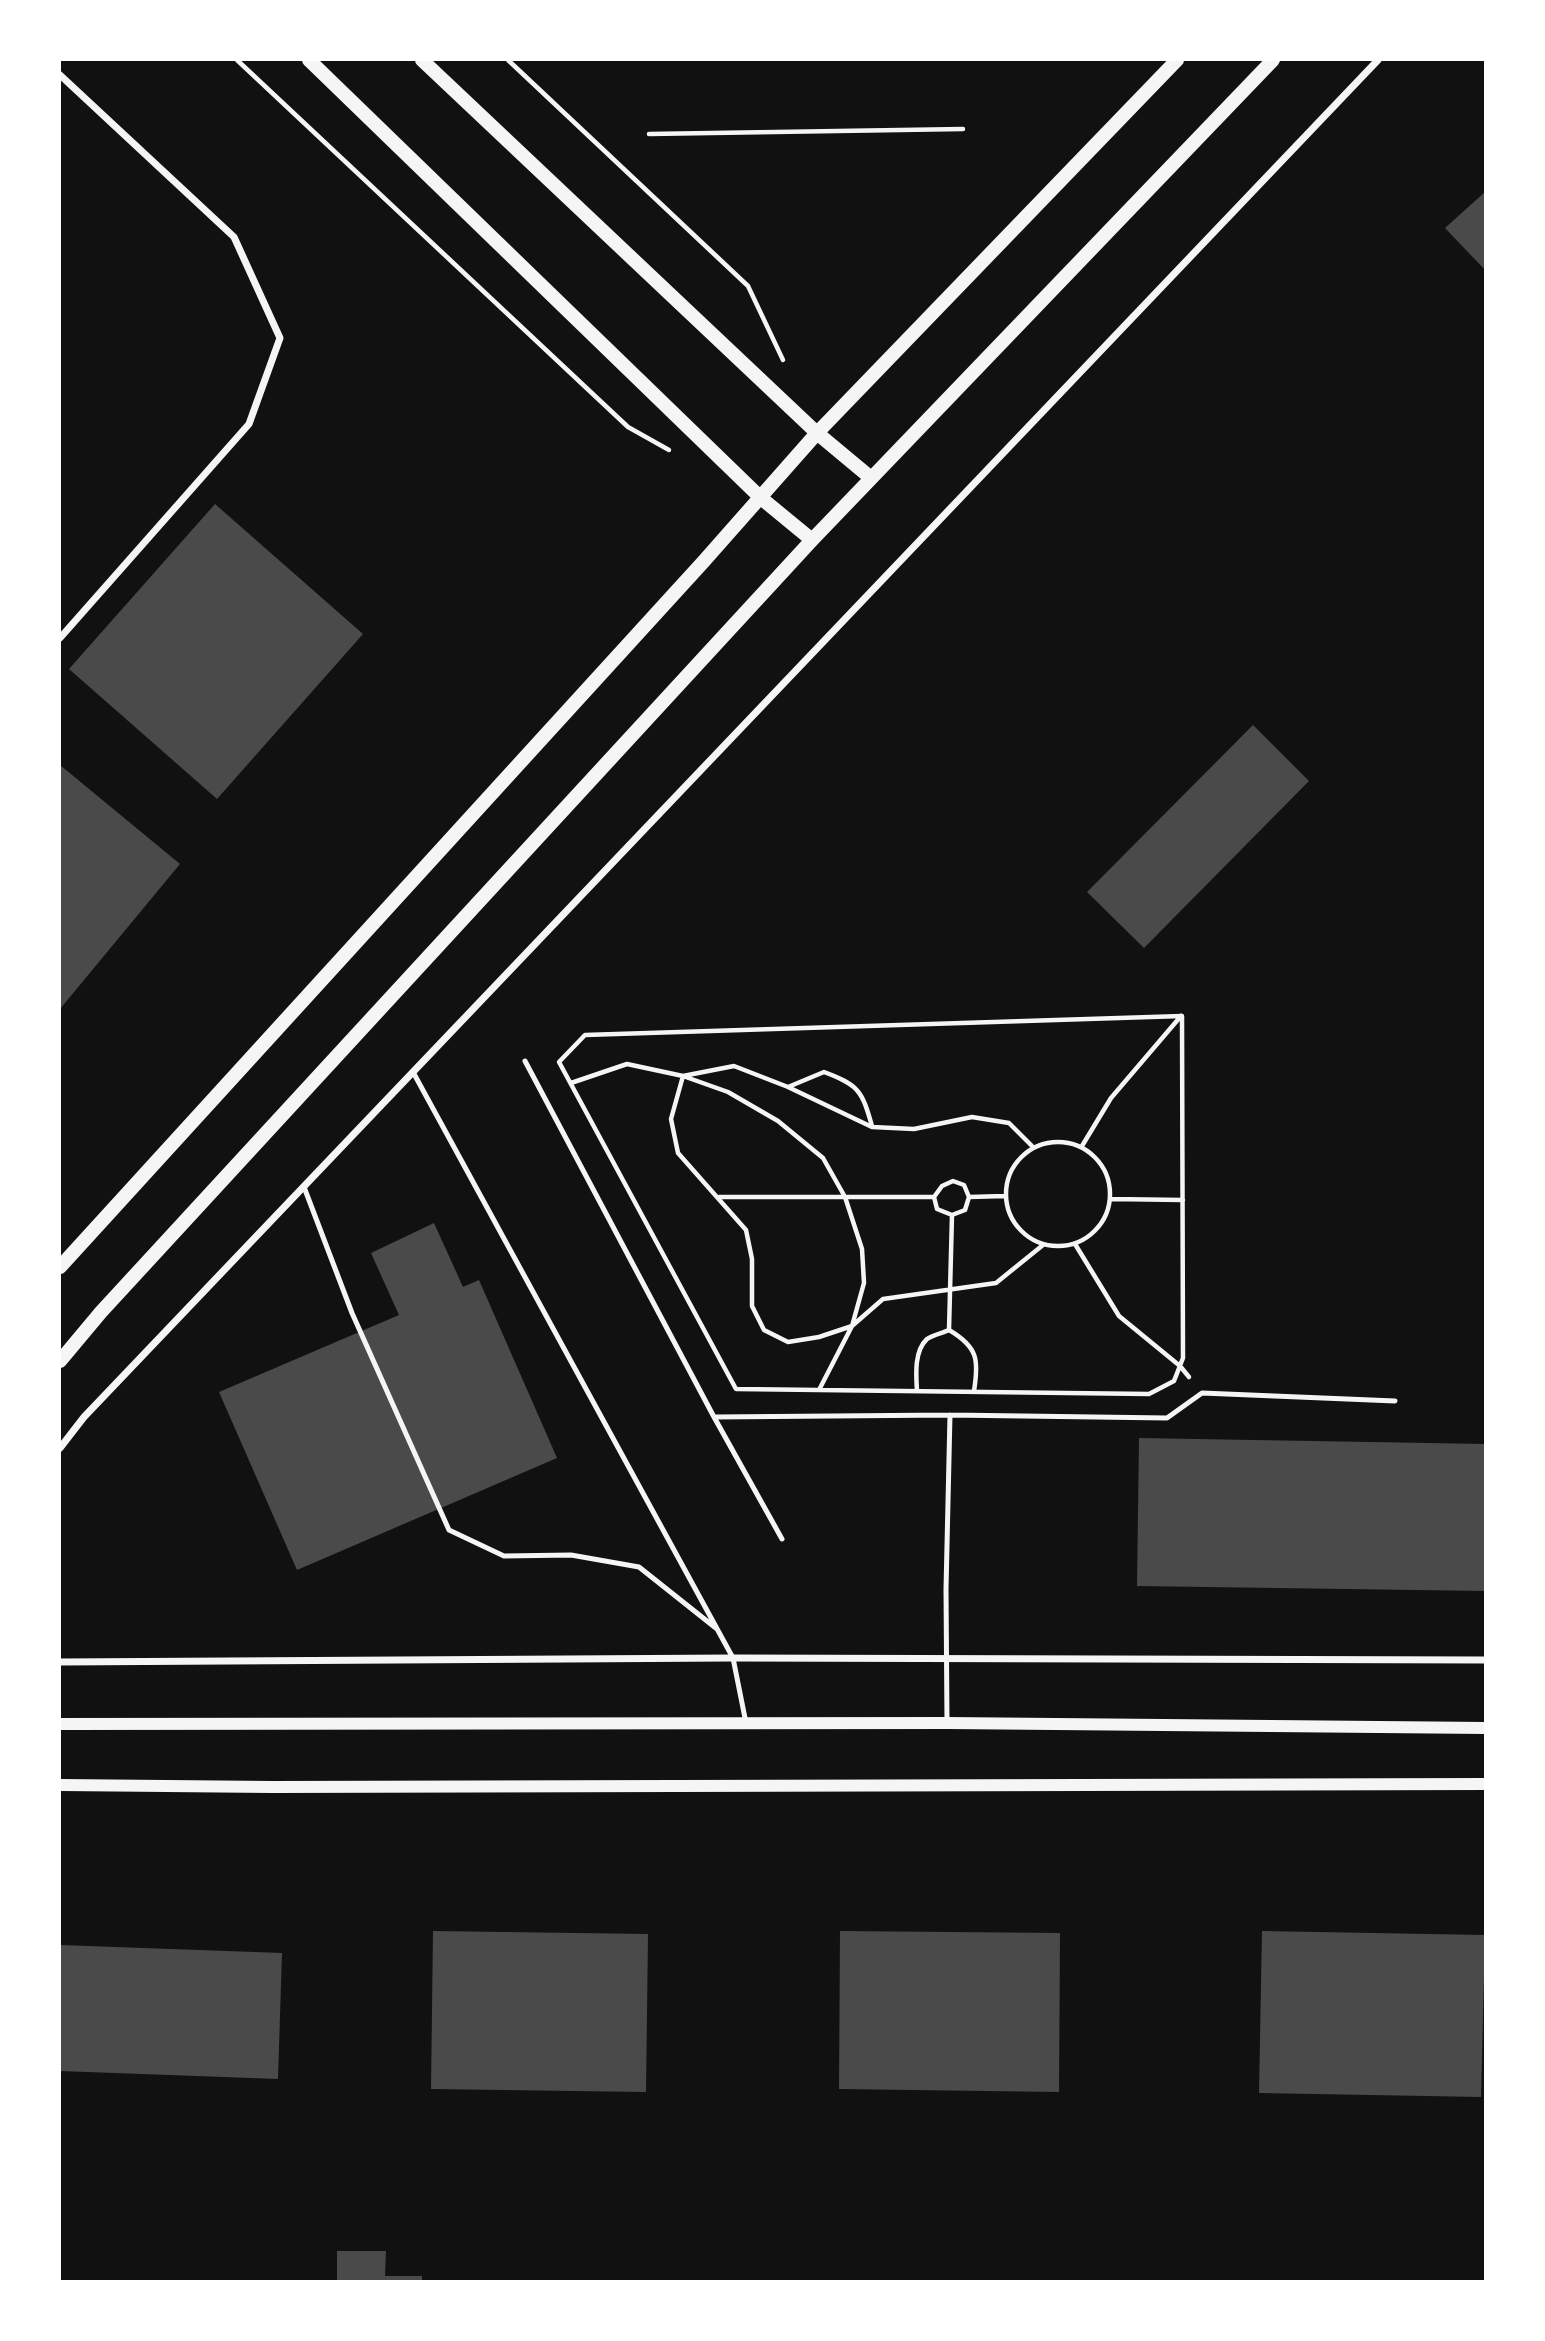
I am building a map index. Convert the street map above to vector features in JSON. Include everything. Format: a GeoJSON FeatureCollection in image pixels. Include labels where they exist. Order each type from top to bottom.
{"type":"FeatureCollection","features":[{"type":"Feature","properties":{"kind":"main road"},"geometry":{"type":"LineString","coordinates":[[309,60],[761,498],[812,540]]}},
{"type":"Feature","properties":{"kind":"main road"},"geometry":{"type":"LineString","coordinates":[[422,60],[817,433],[871,478]]}},
{"type":"Feature","properties":{"kind":"main road"},"geometry":{"type":"LineString","coordinates":[[60,1267],[761,498],[817,433],[1177,60]]}},
{"type":"Feature","properties":{"kind":"main road"},"geometry":{"type":"LineString","coordinates":[[60,1361],[111,1302],[812,540],[1273,60]]}},
{"type":"Feature","properties":{"kind":"street"},"geometry":{"type":"LineString","coordinates":[[60,1448],[84,1417],[1378,60]]}},
{"type":"Feature","properties":{"kind":"street"},"geometry":{"type":"LineString","coordinates":[[60,75],[234,237],[280,338],[248,424],[60,638]]}},
{"type":"Feature","properties":{"kind":"street"},"geometry":{"type":"LineString","coordinates":[[60,1662],[733,1658],[1486,1660]]}},
{"type":"Feature","properties":{"kind":"street"},"geometry":{"type":"LineString","coordinates":[[60,1724],[947,1723],[1486,1728]]}},
{"type":"Feature","properties":{"kind":"street"},"geometry":{"type":"LineString","coordinates":[[60,1785],[286,1787],[1486,1784]]}},
{"type":"Feature","properties":{"kind":"lane"},"geometry":{"type":"LineString","coordinates":[[525,1061],[714,1418],[782,1539]]}},
{"type":"Feature","properties":{"kind":"lane"},"geometry":{"type":"LineString","coordinates":[[413,1072],[733,1658],[746,1723]]}},
{"type":"Feature","properties":{"kind":"lane"},"geometry":{"type":"LineString","coordinates":[[304,1187],[352,1313],[449,1530],[504,1556],[571,1555],[639,1567],[719,1631]]}},
{"type":"Feature","properties":{"kind":"lane"},"geometry":{"type":"LineString","coordinates":[[714,1418],[950,1415],[1167,1418],[1202,1393],[1395,1401]]}},
{"type":"Feature","properties":{"kind":"lane"},"geometry":{"type":"LineString","coordinates":[[947,1723],[950,1415]]}},
{"type":"Feature","properties":{"kind":"path"},"geometry":{"type":"LineString","coordinates":[[237,60],[628,427],[681,456]]}},
{"type":"Feature","properties":{"kind":"path"},"geometry":{"type":"LineString","coordinates":[[508,60],[748,286],[783,361]]}},
{"type":"Feature","properties":{"kind":"path"},"geometry":{"type":"LineString","coordinates":[[649,134],[963,129]]}},
{"type":"Feature","properties":{"kind":"path"},"geometry":{"type":"LineString","coordinates":[[1182,1016],[1183,1358],[1174,1381],[1149,1394],[736,1389],[559,1062],[585,1035],[1182,1016]]}},
{"type":"Feature","properties":{"kind":"path"},"geometry":{"type":"LineString","coordinates":[[1082,1146],[1111,1098],[1182,1016]]}},
{"type":"Feature","properties":{"kind":"path"},"geometry":{"type":"LineString","coordinates":[[570,1083],[627,1064],[683,1076],[728,1092],[778,1121],[824,1158],[845,1196],[862,1248],[864,1283],[852,1326],[818,1390]]}},
{"type":"Feature","properties":{"kind":"path"},"geometry":{"type":"LineString","coordinates":[[683,1076],[734,1066],[788,1087],[872,1127],[914,1129],[972,1117],[1009,1123],[1034,1147]]}},
{"type":"Feature","properties":{"kind":"path"},"geometry":{"type":"LineString","coordinates":[[788,1087],[824,1072],[851,1082],[865,1101],[872,1127]]}},
{"type":"Feature","properties":{"kind":"path"},"geometry":{"type":"LineString","coordinates":[[683,1076],[671,1119],[678,1153],[746,1230],[752,1259],[752,1306],[764,1330],[788,1342],[819,1337],[852,1326],[883,1299],[996,1283],[1043,1245]]}},
{"type":"Feature","properties":{"kind":"path"},"geometry":{"type":"LineString","coordinates":[[1056,1141],[1082,1146],[1102,1165],[1108,1177],[1111,1199],[1102,1223],[1090,1236],[1075,1244],[1059,1247],[1043,1245],[1016,1226],[1008,1212],[1005,1196],[1012,1167],[1034,1147],[1056,1141]]}},
{"type":"Feature","properties":{"kind":"path"},"geometry":{"type":"LineString","coordinates":[[953,1181],[964,1185],[969,1197],[965,1210],[952,1215],[937,1209],[934,1197],[942,1186],[953,1181]]}},
{"type":"Feature","properties":{"kind":"path"},"geometry":{"type":"LineString","coordinates":[[969,1197],[1005,1196]]}},
{"type":"Feature","properties":{"kind":"path"},"geometry":{"type":"LineString","coordinates":[[719,1197],[934,1197]]}},
{"type":"Feature","properties":{"kind":"path"},"geometry":{"type":"LineString","coordinates":[[1111,1199],[1183,1200]]}},
{"type":"Feature","properties":{"kind":"path"},"geometry":{"type":"LineString","coordinates":[[949,1330],[952,1215]]}},
{"type":"Feature","properties":{"kind":"path"},"geometry":{"type":"LineString","coordinates":[[1075,1244],[1119,1316],[1180,1366]]}},
{"type":"Feature","properties":{"kind":"path"},"geometry":{"type":"LineString","coordinates":[[916,1391],[919,1354],[927,1339],[949,1330]]}},
{"type":"Feature","properties":{"kind":"path"},"geometry":{"type":"LineString","coordinates":[[949,1330],[966,1340],[975,1353],[974,1391]]}},
{"type":"Feature","properties":{"kind":"building"},"geometry":{"type":"Polygon","coordinates":[[[1486,191],[1486,271],[1445,228],[1486,191]]]}},
{"type":"Feature","properties":{"kind":"building"},"geometry":{"type":"Polygon","coordinates":[[[215,504],[363,634],[217,799],[69,669],[215,504]]]}},
{"type":"Feature","properties":{"kind":"building"},"geometry":{"type":"Polygon","coordinates":[[[1253,725],[1309,781],[1144,948],[1087,892],[1253,725]]]}},
{"type":"Feature","properties":{"kind":"building"},"geometry":{"type":"Polygon","coordinates":[[[60,765],[180,864],[60,1009],[60,765]]]}},
{"type":"Feature","properties":{"kind":"building"},"geometry":{"type":"Polygon","coordinates":[[[434,1223],[463,1287],[479,1280],[557,1458],[297,1570],[219,1392],[399,1315],[371,1253],[434,1223]]]}},
{"type":"Feature","properties":{"kind":"building"},"geometry":{"type":"Polygon","coordinates":[[[1139,1438],[1486,1444],[1486,1591],[1137,1586],[1139,1438]]]}},
{"type":"Feature","properties":{"kind":"building"},"geometry":{"type":"Polygon","coordinates":[[[433,1931],[648,1934],[646,2092],[431,2089],[433,1931]]]}},
{"type":"Feature","properties":{"kind":"building"},"geometry":{"type":"Polygon","coordinates":[[[840,1931],[1060,1933],[1059,2092],[839,2089],[840,1931]]]}},
{"type":"Feature","properties":{"kind":"building"},"geometry":{"type":"Polygon","coordinates":[[[1262,1931],[1485,1935],[1481,2097],[1259,2093],[1262,1931]]]}},
{"type":"Feature","properties":{"kind":"building"},"geometry":{"type":"Polygon","coordinates":[[[60,1945],[282,1953],[278,2079],[60,2071],[60,1945]]]}},
{"type":"Feature","properties":{"kind":"building"},"geometry":{"type":"Polygon","coordinates":[[[337,2251],[386,2251],[385,2276],[422,2276],[422,2282],[337,2282],[337,2251]]]}}]}
